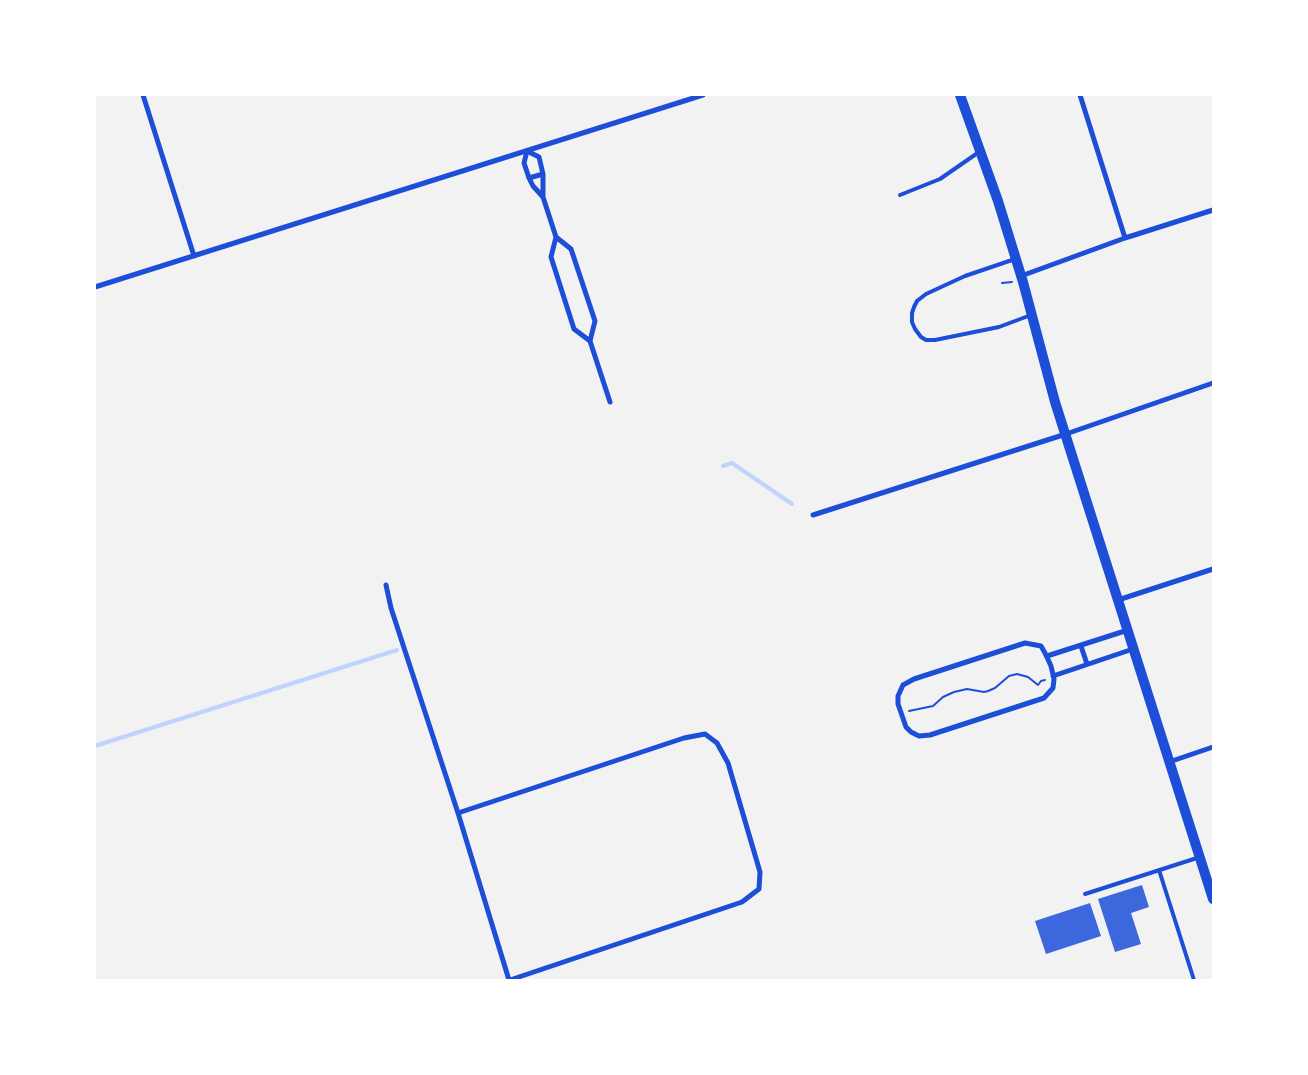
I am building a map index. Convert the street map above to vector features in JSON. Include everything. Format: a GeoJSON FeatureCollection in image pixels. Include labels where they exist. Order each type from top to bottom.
{"type":"FeatureCollection","features":[{"type":"Feature","properties":{"kind":"main road"},"geometry":{"type":"LineString","coordinates":[[960,95],[998,201],[1032,315],[1055,402],[1213,899]]}},
{"type":"Feature","properties":{"kind":"street"},"geometry":{"type":"LineString","coordinates":[[143,95],[194,256]]}},
{"type":"Feature","properties":{"kind":"street"},"geometry":{"type":"LineString","coordinates":[[680,95],[682,102]]}},
{"type":"Feature","properties":{"kind":"street"},"geometry":{"type":"LineString","coordinates":[[95,287],[703,95]]}},
{"type":"Feature","properties":{"kind":"street"},"geometry":{"type":"LineString","coordinates":[[1080,95],[1125,238]]}},
{"type":"Feature","properties":{"kind":"street"},"geometry":{"type":"LineString","coordinates":[[527,151],[539,157],[543,174],[543,197],[556,237],[551,257],[574,329],[590,341]]}},
{"type":"Feature","properties":{"kind":"street"},"geometry":{"type":"LineString","coordinates":[[527,151],[524,163],[529,178],[533,186],[543,197]]}},
{"type":"Feature","properties":{"kind":"street"},"geometry":{"type":"LineString","coordinates":[[529,178],[543,174]]}},
{"type":"Feature","properties":{"kind":"street"},"geometry":{"type":"LineString","coordinates":[[1020,276],[1125,238],[1213,210]]}},
{"type":"Feature","properties":{"kind":"street"},"geometry":{"type":"LineString","coordinates":[[556,237],[571,249],[595,322],[590,341],[610,402]]}},
{"type":"Feature","properties":{"kind":"street"},"geometry":{"type":"LineString","coordinates":[[813,515],[1066,434],[1213,383]]}},
{"type":"Feature","properties":{"kind":"street"},"geometry":{"type":"LineString","coordinates":[[1118,600],[1213,569]]}},
{"type":"Feature","properties":{"kind":"street"},"geometry":{"type":"LineString","coordinates":[[386,586],[510,980],[742,902],[759,889],[760,872],[728,763],[717,743],[705,734],[675,742],[458,813]]}},
{"type":"Feature","properties":{"kind":"street"},"geometry":{"type":"LineString","coordinates":[[1047,656],[1128,630]]}},
{"type":"Feature","properties":{"kind":"street"},"geometry":{"type":"LineString","coordinates":[[1025,643],[1040,646],[1047,656],[1053,688],[1044,698],[930,735],[920,736],[911,732],[906,727],[898,704],[898,696],[903,685],[914,679],[1025,643]]}},
{"type":"Feature","properties":{"kind":"street"},"geometry":{"type":"LineString","coordinates":[[1081,646],[1087,664]]}},
{"type":"Feature","properties":{"kind":"street"},"geometry":{"type":"LineString","coordinates":[[1051,678],[1134,649]]}},
{"type":"Feature","properties":{"kind":"street"},"geometry":{"type":"LineString","coordinates":[[1169,762],[1213,747]]}},
{"type":"Feature","properties":{"kind":"lane"},"geometry":{"type":"LineString","coordinates":[[900,195],[940,179],[980,152]]}},
{"type":"Feature","properties":{"kind":"lane"},"geometry":{"type":"LineString","coordinates":[[1015,259],[965,276],[926,294],[914,307],[912,322],[921,337],[926,340],[936,340],[999,327],[1032,315]]}},
{"type":"Feature","properties":{"kind":"lane"},"geometry":{"type":"LineString","coordinates":[[1085,894],[1200,857]]}},
{"type":"Feature","properties":{"kind":"lane"},"geometry":{"type":"LineString","coordinates":[[1159,870],[1194,980]]}},
{"type":"Feature","properties":{"kind":"path"},"geometry":{"type":"LineString","coordinates":[[904,712],[932,706],[943,697],[954,692],[967,689],[988,692],[1009,676],[1017,674],[1028,677],[1038,685],[1041,681],[1051,678]]}},
{"type":"Feature","properties":{"kind":"building"},"geometry":{"type":"Polygon","coordinates":[[[1142,885],[1149,907],[1131,913],[1141,944],[1115,952],[1098,899],[1142,885]]]}},
{"type":"Feature","properties":{"kind":"building"},"geometry":{"type":"Polygon","coordinates":[[[1090,903],[1101,936],[1046,954],[1035,921],[1090,903]]]}},
{"type":"Feature","properties":{"kind":"waterway"},"geometry":{"type":"LineString","coordinates":[[723,466],[732,463],[792,504]]}},
{"type":"Feature","properties":{"kind":"waterway"},"geometry":{"type":"LineString","coordinates":[[95,746],[397,650]]}}]}
